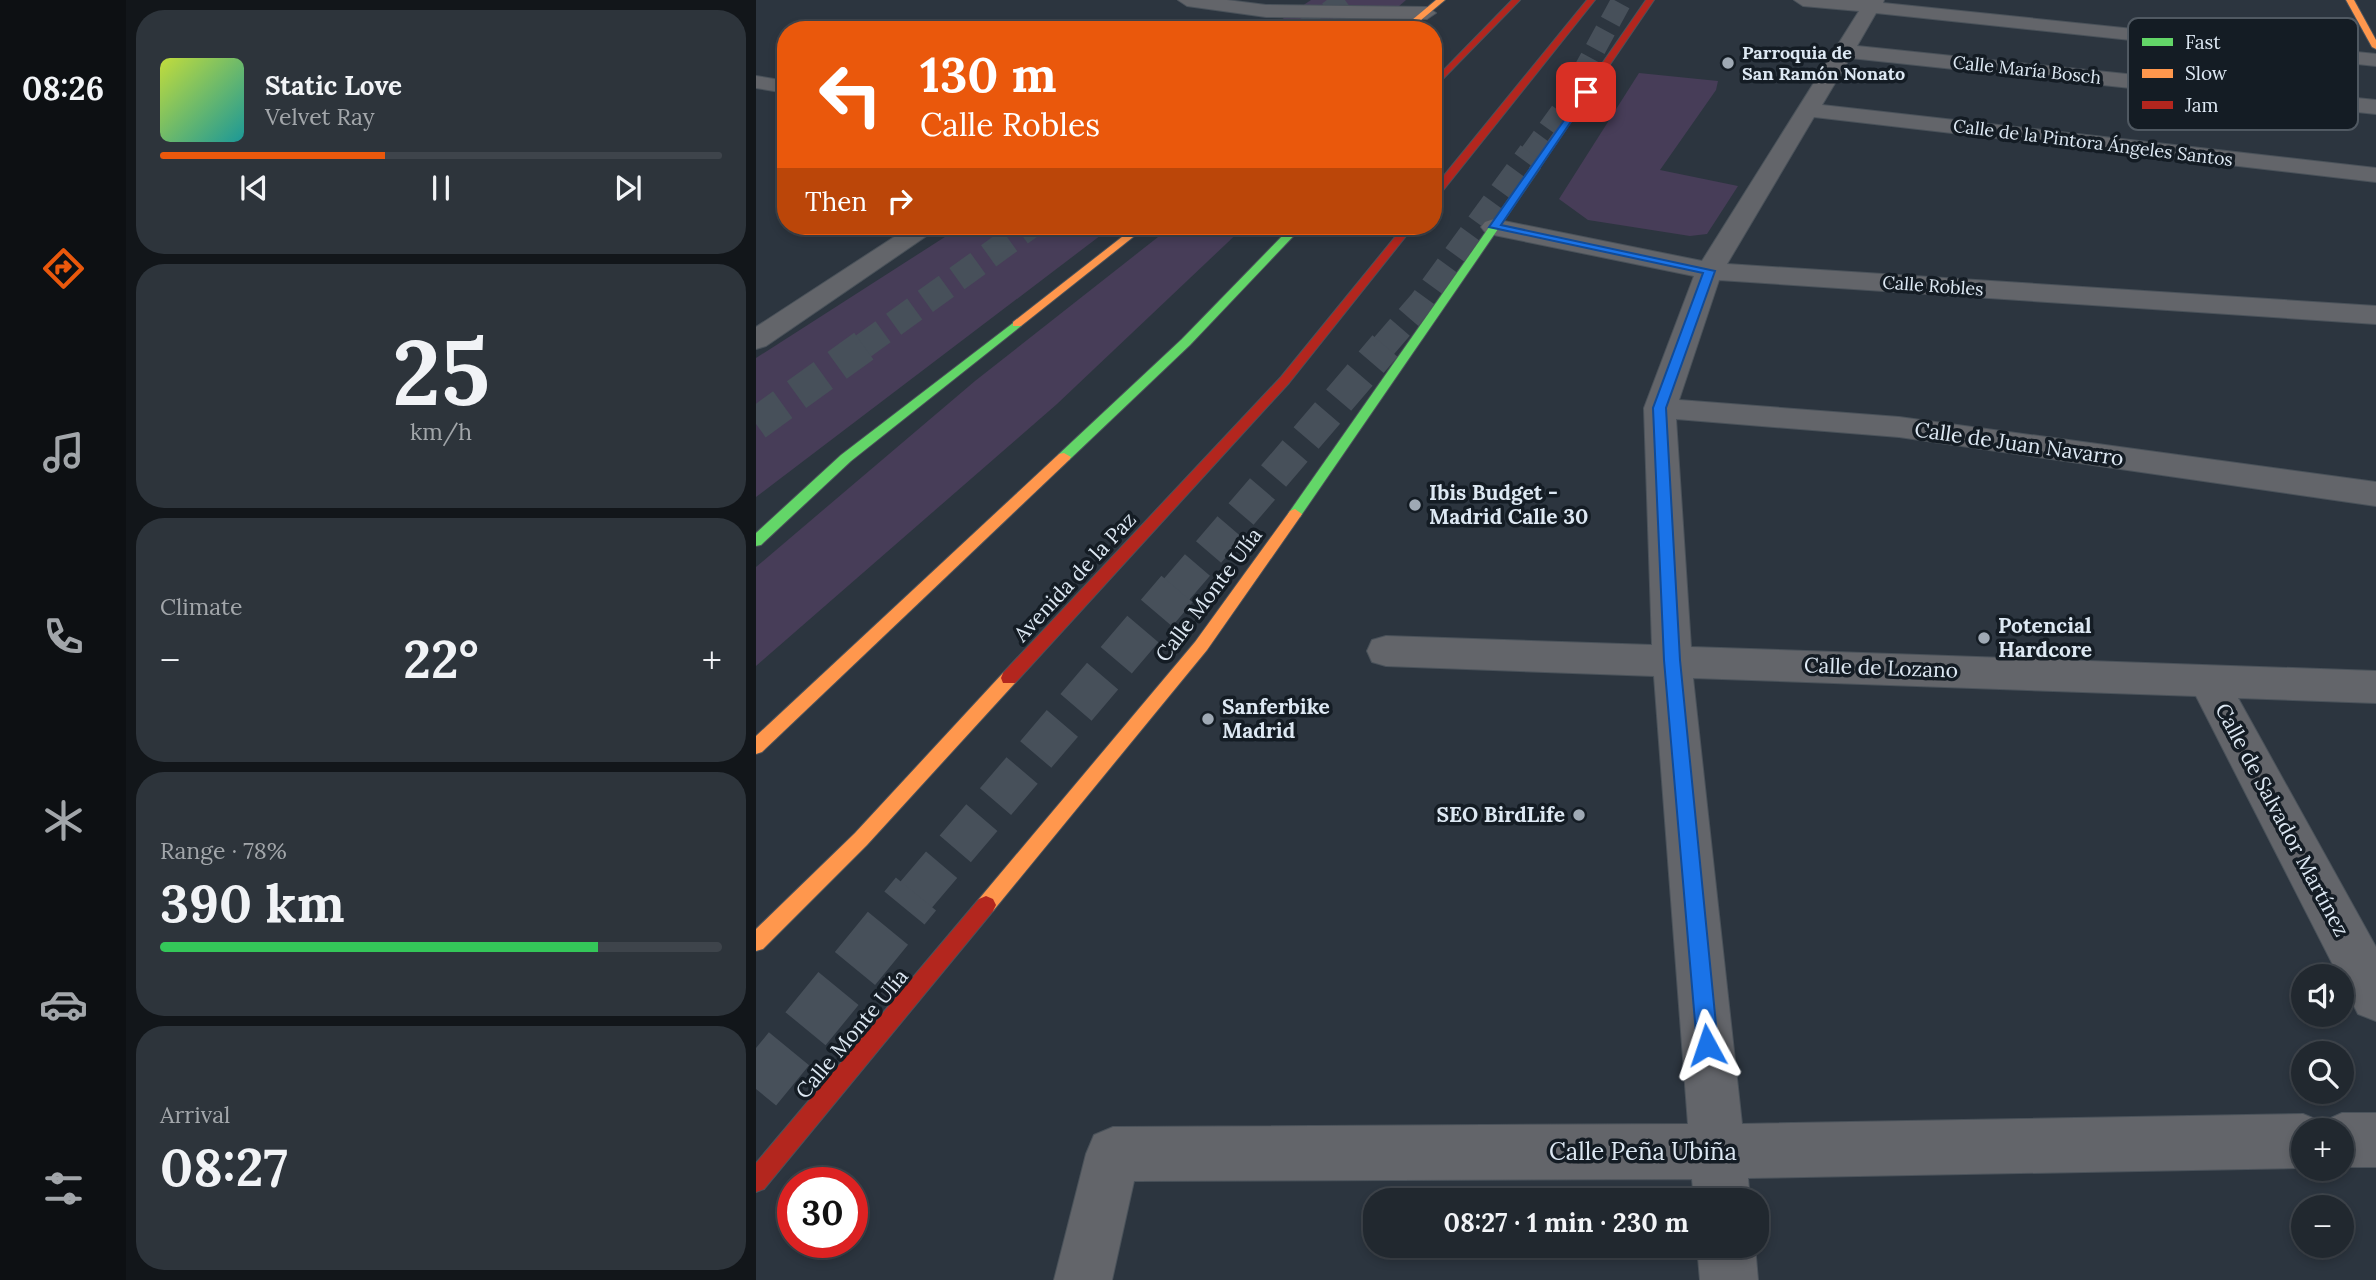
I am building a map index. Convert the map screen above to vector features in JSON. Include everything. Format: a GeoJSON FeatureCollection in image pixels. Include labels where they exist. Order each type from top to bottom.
{"type":"FeatureCollection","features":[{"type":"Feature","properties":{"kind":"main road"},"geometry":{"type":"LineString","coordinates":[[1442,77],[1516,0]]}},
{"type":"Feature","properties":{"kind":"main road"},"geometry":{"type":"LineString","coordinates":[[1442,185],[1591,0]]}},
{"type":"Feature","properties":{"kind":"main road","name":"Calle Monte Ulía"},"geometry":{"type":"LineString","coordinates":[[756,1181],[1201,646],[1408,355],[1650,0]]}},
{"type":"Feature","properties":{"kind":"main road"},"geometry":{"type":"LineString","coordinates":[[2350,0],[2376,47]]}},
{"type":"Feature","properties":{"kind":"main road"},"geometry":{"type":"LineString","coordinates":[[1415,21],[1434,6]]}},
{"type":"Feature","properties":{"kind":"main road"},"geometry":{"type":"LineString","coordinates":[[756,541],[846,458],[1131,235]]}},
{"type":"Feature","properties":{"kind":"main road"},"geometry":{"type":"LineString","coordinates":[[756,747],[1185,342],[1289,235]]}},
{"type":"Feature","properties":{"kind":"main road","name":"Avenida de la Paz"},"geometry":{"type":"LineString","coordinates":[[756,942],[861,839],[1285,380],[1402,235]]}},
{"type":"Feature","properties":{"kind":"street"},"geometry":{"type":"LineString","coordinates":[[1187,0],[1274,6],[1434,6]]}},
{"type":"Feature","properties":{"kind":"street"},"geometry":{"type":"LineString","coordinates":[[1803,0],[1873,4],[2128,32]]}},
{"type":"Feature","properties":{"kind":"street"},"geometry":{"type":"LineString","coordinates":[[1720,1176],[1672,660],[1660,408],[1709,271],[1873,4]]}},
{"type":"Feature","properties":{"kind":"street"},"geometry":{"type":"LineString","coordinates":[[1249,21],[1274,6]]}},
{"type":"Feature","properties":{"kind":"street","name":"Calle María Bosch"},"geometry":{"type":"LineString","coordinates":[[1845,51],[2128,81]]}},
{"type":"Feature","properties":{"kind":"street"},"geometry":{"type":"LineString","coordinates":[[2358,58],[2376,60]]}},
{"type":"Feature","properties":{"kind":"street"},"geometry":{"type":"LineString","coordinates":[[756,82],[777,86]]}},
{"type":"Feature","properties":{"kind":"street","name":"Calle María Bosch"},"geometry":{"type":"LineString","coordinates":[[2358,105],[2376,107]]}},
{"type":"Feature","properties":{"kind":"street","name":"Calle de la Pintora Ángeles Santos"},"geometry":{"type":"LineString","coordinates":[[1809,110],[2376,175]]}},
{"type":"Feature","properties":{"kind":"street","name":"Calle Robles"},"geometry":{"type":"LineString","coordinates":[[1494,227],[1709,271],[2376,315]]}},
{"type":"Feature","properties":{"kind":"street"},"geometry":{"type":"LineString","coordinates":[[756,340],[914,235]]}},
{"type":"Feature","properties":{"kind":"street","name":"Calle de Juan Navarro"},"geometry":{"type":"LineString","coordinates":[[1660,408],[1899,427],[2376,494]]}},
{"type":"Feature","properties":{"kind":"street","name":"Calle de Lozano"},"geometry":{"type":"LineString","coordinates":[[1386,651],[2376,688]]}},
{"type":"Feature","properties":{"kind":"street","name":"Calle de Salvador Martínez"},"geometry":{"type":"LineString","coordinates":[[2208,681],[2376,996]]}},
{"type":"Feature","properties":{"kind":"street"},"geometry":{"type":"LineString","coordinates":[[2354,1140],[2376,1140]]}},
{"type":"Feature","properties":{"kind":"street","name":"Calle Peña Ubiña"},"geometry":{"type":"LineString","coordinates":[[1083,1280],[1113,1154],[1720,1176],[2291,1142]]}},
{"type":"Feature","properties":{"kind":"street"},"geometry":{"type":"LineString","coordinates":[[1727,1258],[1729,1280]]}},
{"type":"Feature","properties":{"kind":"shaded area"},"geometry":{"type":"Polygon","coordinates":[[[1311,0],[1406,0],[1382,21],[1280,21],[1311,0]]]}},
{"type":"Feature","properties":{"kind":"shaded area"},"geometry":{"type":"Polygon","coordinates":[[[1639,73],[1718,81],[1716,90],[1660,170],[1738,186],[1707,234],[1690,236],[1588,220],[1559,199],[1639,73]]]}},
{"type":"Feature","properties":{"kind":"shaded area"},"geometry":{"type":"Polygon","coordinates":[[[948,235],[1101,235],[756,497],[756,358],[948,235]]]}},
{"type":"Feature","properties":{"kind":"shaded area"},"geometry":{"type":"Polygon","coordinates":[[[1161,235],[1235,235],[1057,404],[756,666],[756,567],[975,381],[1161,235]]]}},
{"type":"Feature","properties":{"kind":"tunnel"},"geometry":{"type":"LineString","coordinates":[[1316,21],[1345,0]]}},
{"type":"Feature","properties":{"kind":"tunnel"},"geometry":{"type":"LineString","coordinates":[[1530,154],[1562,110],[1622,0]]}},
{"type":"Feature","properties":{"kind":"tunnel"},"geometry":{"type":"LineString","coordinates":[[1383,347],[1422,302],[1531,153]]}},
{"type":"Feature","properties":{"kind":"tunnel"},"geometry":{"type":"LineString","coordinates":[[862,347],[1018,235]]}},
{"type":"Feature","properties":{"kind":"tunnel"},"geometry":{"type":"LineString","coordinates":[[756,424],[864,346]]}},
{"type":"Feature","properties":{"kind":"tunnel"},"geometry":{"type":"LineString","coordinates":[[1176,590],[1385,346]]}},
{"type":"Feature","properties":{"kind":"tunnel"},"geometry":{"type":"LineString","coordinates":[[915,896],[1177,589]]}},
{"type":"Feature","properties":{"kind":"tunnel"},"geometry":{"type":"LineString","coordinates":[[756,1089],[916,894]]}},
{"type":"Feature","properties":{"kind":"traffic: fast"},"geometry":{"type":"LineString","coordinates":[[1295,514],[1535,168]]}},
{"type":"Feature","properties":{"kind":"traffic: fast"},"geometry":{"type":"LineString","coordinates":[[1064,457],[1186,342],[1289,235]]}},
{"type":"Feature","properties":{"kind":"traffic: fast"},"geometry":{"type":"LineString","coordinates":[[756,541],[846,458],[1017,324]]}},
{"type":"Feature","properties":{"kind":"traffic: slow"},"geometry":{"type":"LineString","coordinates":[[1415,21],[1441,0]]}},
{"type":"Feature","properties":{"kind":"traffic: slow"},"geometry":{"type":"LineString","coordinates":[[2350,0],[2376,47]]}},
{"type":"Feature","properties":{"kind":"traffic: slow"},"geometry":{"type":"LineString","coordinates":[[1017,324],[1131,235]]}},
{"type":"Feature","properties":{"kind":"traffic: slow"},"geometry":{"type":"LineString","coordinates":[[756,747],[1064,457]]}},
{"type":"Feature","properties":{"kind":"traffic: slow"},"geometry":{"type":"LineString","coordinates":[[986,905],[1201,646],[1295,514]]}},
{"type":"Feature","properties":{"kind":"traffic: slow"},"geometry":{"type":"LineString","coordinates":[[756,942],[861,839],[1009,678]]}},
{"type":"Feature","properties":{"kind":"traffic: jam"},"geometry":{"type":"LineString","coordinates":[[1442,77],[1516,0]]}},
{"type":"Feature","properties":{"kind":"traffic: jam"},"geometry":{"type":"LineString","coordinates":[[1442,185],[1591,0]]}},
{"type":"Feature","properties":{"kind":"traffic: jam"},"geometry":{"type":"LineString","coordinates":[[1535,168],[1650,0]]}},
{"type":"Feature","properties":{"kind":"traffic: jam"},"geometry":{"type":"LineString","coordinates":[[1009,678],[1285,380],[1402,235]]}},
{"type":"Feature","properties":{"kind":"traffic: jam"},"geometry":{"type":"LineString","coordinates":[[756,1181],[986,905]]}},
{"type":"Feature","properties":{"kind":"place","name":"Parroquia de San Ramón Nonato"},"geometry":{"type":"Point","coordinates":[1728,63]}},
{"type":"Feature","properties":{"kind":"place","name":"Ibis Budget - Madrid Calle 30"},"geometry":{"type":"Point","coordinates":[1415,505]}},
{"type":"Feature","properties":{"kind":"place","name":"Potencial Hardcore"},"geometry":{"type":"Point","coordinates":[1984,638]}},
{"type":"Feature","properties":{"kind":"place","name":"Sanferbike Madrid"},"geometry":{"type":"Point","coordinates":[1208,719]}},
{"type":"Feature","properties":{"kind":"place","name":"SEO BirdLife"},"geometry":{"type":"Point","coordinates":[1579,815]}},
{"type":"Feature","properties":{"kind":"route"},"geometry":{"type":"LineString","coordinates":[[1586,92],[1494,227],[1709,271],[1660,408],[1672,660],[1707,1045]]}}]}
